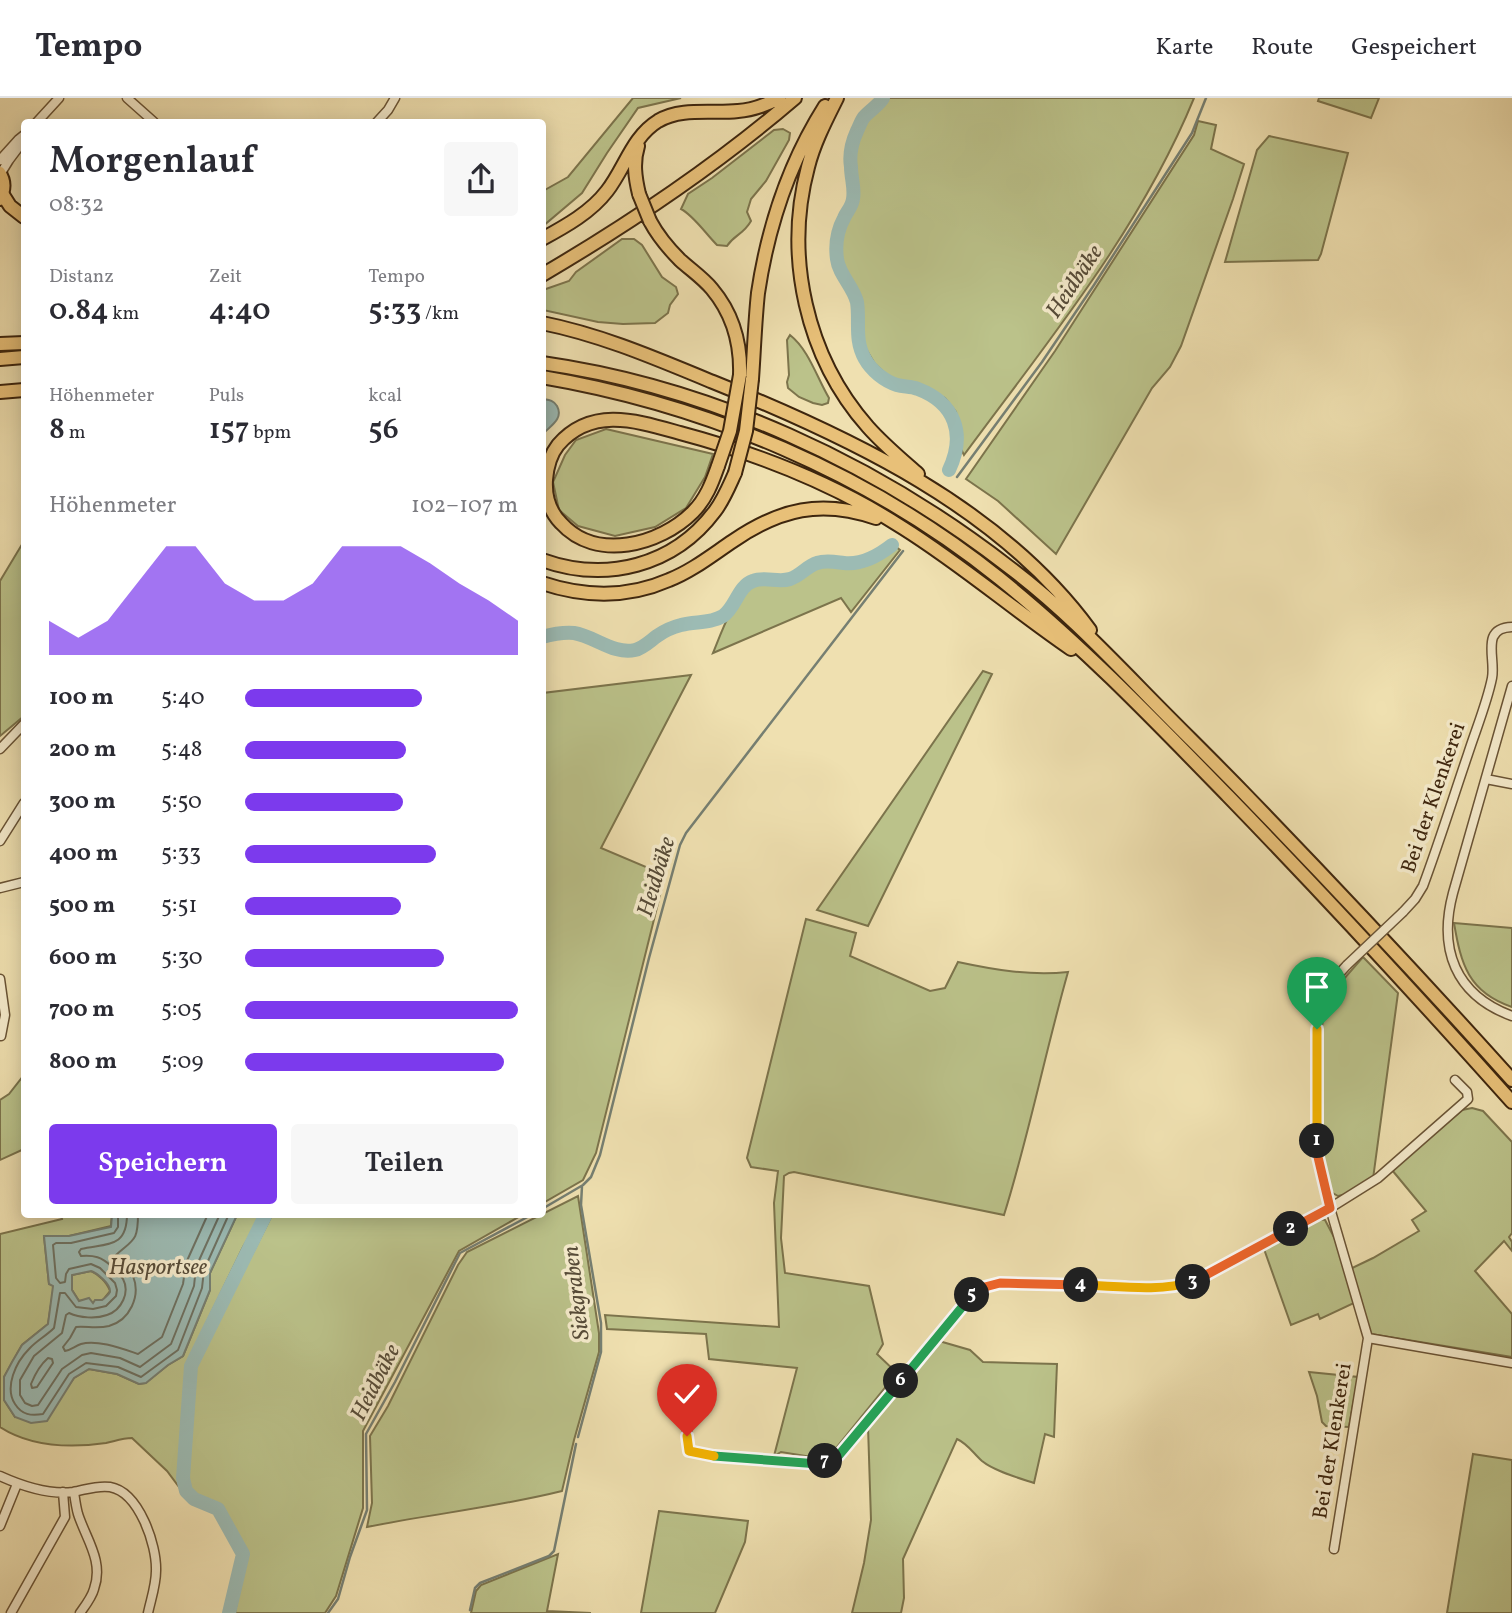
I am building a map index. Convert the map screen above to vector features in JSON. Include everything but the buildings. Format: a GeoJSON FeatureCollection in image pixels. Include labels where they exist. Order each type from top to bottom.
{"type":"FeatureCollection","features":[{"type":"Feature","properties":{"kind":"highway"},"geometry":{"type":"LineString","coordinates":[[546,237],[575,220],[598,201],[614,181],[635,144],[658,121],[691,112],[744,110],[779,98]]}},
{"type":"Feature","properties":{"kind":"highway"},"geometry":{"type":"LineString","coordinates":[[546,273],[599,242],[702,170],[795,98]]}},
{"type":"Feature","properties":{"kind":"highway"},"geometry":{"type":"LineString","coordinates":[[546,492],[549,506],[557,520],[569,532],[585,542],[606,546],[628,545],[654,538],[675,527],[693,512],[706,495],[730,431],[746,377],[768,240],[781,198],[795,162],[830,98]]}},
{"type":"Feature","properties":{"kind":"highway"},"geometry":{"type":"LineString","coordinates":[[837,98],[813,150],[804,185],[799,245],[804,300],[814,335],[846,398],[867,426],[939,493]]}},
{"type":"Feature","properties":{"kind":"highway"},"geometry":{"type":"LineString","coordinates":[[546,561],[573,569],[614,570],[635,566],[672,550],[704,525],[716,509],[735,473],[747,431],[746,377],[740,361],[737,337],[728,313],[706,283],[671,251],[650,222],[639,194],[635,173],[636,154],[647,130]]}},
{"type":"Feature","properties":{"kind":"highway"},"geometry":{"type":"LineString","coordinates":[[1,197],[21,215]]}},
{"type":"Feature","properties":{"kind":"highway"},"geometry":{"type":"LineString","coordinates":[[546,324],[629,347],[738,392],[887,463],[939,493],[996,534],[1051,583],[1109,656]]}},
{"type":"Feature","properties":{"kind":"highway"},"geometry":{"type":"LineString","coordinates":[[0,344],[21,343]]}},
{"type":"Feature","properties":{"kind":"highway"},"geometry":{"type":"LineString","coordinates":[[0,359],[21,358]]}},
{"type":"Feature","properties":{"kind":"highway"},"geometry":{"type":"LineString","coordinates":[[546,364],[612,376],[665,390],[769,427],[827,453],[917,503],[999,559],[1045,596],[1109,656],[1374,929],[1512,1080]]}},
{"type":"Feature","properties":{"kind":"highway"},"geometry":{"type":"LineString","coordinates":[[546,378],[661,404],[766,441],[860,486],[926,526],[980,564],[1032,606],[1103,671],[1355,929],[1512,1102]]}},
{"type":"Feature","properties":{"kind":"highway"},"geometry":{"type":"LineString","coordinates":[[0,392],[21,390]]}},
{"type":"Feature","properties":{"kind":"highway"},"geometry":{"type":"LineString","coordinates":[[546,477],[554,450],[566,436],[582,425],[603,420],[624,420],[654,426],[761,458],[834,489],[904,528],[1103,671]]}},
{"type":"Feature","properties":{"kind":"highway"},"geometry":{"type":"LineString","coordinates":[[546,584],[575,592],[597,594],[624,593],[648,588],[685,573],[757,526],[803,509],[831,508],[853,511],[904,528]]}},
{"type":"Feature","properties":{"kind":"main road"},"geometry":{"type":"LineString","coordinates":[[1,172],[5,188],[1,197]]}},
{"type":"Feature","properties":{"kind":"street"},"geometry":{"type":"LineString","coordinates":[[40,119],[59,98]]}},
{"type":"Feature","properties":{"kind":"street"},"geometry":{"type":"LineString","coordinates":[[127,98],[151,119]]}},
{"type":"Feature","properties":{"kind":"street"},"geometry":{"type":"LineString","coordinates":[[380,119],[395,98]]}},
{"type":"Feature","properties":{"kind":"street"},"geometry":{"type":"LineString","coordinates":[[0,160],[21,139]]}},
{"type":"Feature","properties":{"kind":"street"},"geometry":{"type":"LineString","coordinates":[[1,172],[21,142]]}},
{"type":"Feature","properties":{"kind":"street","name":"Bei der Klenkerei"},"geometry":{"type":"LineString","coordinates":[[1334,1549],[1368,1338],[1318,1157],[1317,1029],[1320,1009],[1336,977],[1403,912],[1423,886],[1492,677],[1493,636],[1497,631],[1512,627]]}},
{"type":"Feature","properties":{"kind":"street"},"geometry":{"type":"LineString","coordinates":[[1512,686],[1449,908],[1447,937],[1450,955],[1458,973],[1472,992],[1484,1003],[1512,1016]]}},
{"type":"Feature","properties":{"kind":"street"},"geometry":{"type":"LineString","coordinates":[[0,748],[21,727]]}},
{"type":"Feature","properties":{"kind":"street"},"geometry":{"type":"LineString","coordinates":[[1486,779],[1512,784]]}},
{"type":"Feature","properties":{"kind":"street"},"geometry":{"type":"LineString","coordinates":[[0,841],[21,808]]}},
{"type":"Feature","properties":{"kind":"street"},"geometry":{"type":"LineString","coordinates":[[0,888],[21,883]]}},
{"type":"Feature","properties":{"kind":"street"},"geometry":{"type":"LineString","coordinates":[[0,979],[5,1015],[1,1036]]}},
{"type":"Feature","properties":{"kind":"street"},"geometry":{"type":"LineString","coordinates":[[687,1397],[689,1451],[705,1455],[819,1464],[839,1455],[971,1296],[981,1288],[1000,1283],[1178,1286],[1193,1282],[1330,1208],[1378,1178],[1465,1103],[1468,1099],[1467,1092],[1455,1080]]}},
{"type":"Feature","properties":{"kind":"street","name":"Bei der Klenkerei"},"geometry":{"type":"LineString","coordinates":[[1368,1338],[1512,1363]]}},
{"type":"Feature","properties":{"kind":"street"},"geometry":{"type":"LineString","coordinates":[[0,1476],[17,1483],[63,1493],[102,1486],[113,1488],[129,1498],[149,1535],[156,1558],[156,1574],[148,1613]]}},
{"type":"Feature","properties":{"kind":"street"},"geometry":{"type":"LineString","coordinates":[[0,1526],[17,1483]]}},
{"type":"Feature","properties":{"kind":"street"},"geometry":{"type":"LineString","coordinates":[[77,1491],[77,1513],[96,1559],[97,1574],[94,1589],[80,1613]]}},
{"type":"Feature","properties":{"kind":"street"},"geometry":{"type":"LineString","coordinates":[[11,1613],[65,1517],[63,1493]]}},
{"type":"Feature","properties":{"kind":"green space"},"geometry":{"type":"Polygon","coordinates":[[[633,98],[681,98],[638,108],[582,193],[546,223],[546,189],[568,177],[633,98]]]}},
{"type":"Feature","properties":{"kind":"green space"},"geometry":{"type":"Polygon","coordinates":[[[888,98],[1194,98],[1172,147],[1120,239],[964,455],[956,412],[945,398],[931,391],[898,382],[875,364],[861,334],[860,303],[838,258],[838,237],[856,199],[854,147],[864,120],[888,98]]]}},
{"type":"Feature","properties":{"kind":"green space"},"geometry":{"type":"Polygon","coordinates":[[[1319,98],[1379,98],[1371,118],[1318,101],[1319,98]]]}},
{"type":"Feature","properties":{"kind":"green space"},"geometry":{"type":"Polygon","coordinates":[[[1198,121],[1216,125],[1211,149],[1244,164],[1233,199],[1181,346],[1170,367],[1152,388],[1056,554],[998,501],[966,479],[1055,351],[1194,135],[1198,121]]]}},
{"type":"Feature","properties":{"kind":"green space"},"geometry":{"type":"Polygon","coordinates":[[[783,129],[790,133],[789,140],[766,181],[751,199],[747,212],[751,221],[727,246],[717,245],[695,220],[681,209],[688,194],[774,130],[783,129]]]}},
{"type":"Feature","properties":{"kind":"green space"},"geometry":{"type":"Polygon","coordinates":[[[1269,136],[1348,153],[1321,254],[1318,260],[1225,262],[1257,150],[1269,136]]]}},
{"type":"Feature","properties":{"kind":"green space"},"geometry":{"type":"Polygon","coordinates":[[[622,239],[634,239],[642,245],[662,277],[676,287],[678,294],[668,313],[655,323],[598,322],[546,311],[546,289],[569,281],[576,272],[622,239]]]}},
{"type":"Feature","properties":{"kind":"green space"},"geometry":{"type":"Polygon","coordinates":[[[790,335],[808,356],[829,398],[828,403],[813,403],[788,388],[787,340],[790,335]]]}},
{"type":"Feature","properties":{"kind":"green space"},"geometry":{"type":"Polygon","coordinates":[[[606,429],[713,454],[705,477],[686,508],[655,527],[615,536],[578,526],[559,510],[553,482],[565,455],[576,440],[606,429]]]}},
{"type":"Feature","properties":{"kind":"green space"},"geometry":{"type":"Polygon","coordinates":[[[21,546],[21,718],[0,736],[0,581],[21,546]]]}},
{"type":"Feature","properties":{"kind":"green space"},"geometry":{"type":"Polygon","coordinates":[[[895,546],[900,550],[851,612],[841,598],[713,653],[732,609],[754,584],[791,581],[824,565],[858,568],[881,558],[895,546]]]}},
{"type":"Feature","properties":{"kind":"green space"},"geometry":{"type":"Polygon","coordinates":[[[983,671],[992,674],[868,926],[817,910],[983,671]]]}},
{"type":"Feature","properties":{"kind":"green space"},"geometry":{"type":"Polygon","coordinates":[[[691,675],[601,848],[665,875],[596,1153],[583,1180],[546,1201],[546,693],[691,675]]]}},
{"type":"Feature","properties":{"kind":"green space"},"geometry":{"type":"Polygon","coordinates":[[[806,919],[856,933],[850,956],[930,991],[945,988],[958,962],[1013,972],[1068,972],[1004,1215],[794,1172],[784,1176],[781,1238],[785,1273],[869,1286],[883,1344],[877,1354],[897,1373],[837,1447],[818,1458],[781,1452],[774,1456],[797,1368],[709,1359],[706,1334],[607,1329],[605,1315],[779,1327],[774,1203],[778,1171],[751,1167],[747,1158],[806,919]]]}},
{"type":"Feature","properties":{"kind":"green space"},"geometry":{"type":"Polygon","coordinates":[[[1454,923],[1512,928],[1512,1007],[1485,993],[1469,975],[1454,923]]]}},
{"type":"Feature","properties":{"kind":"green space"},"geometry":{"type":"Polygon","coordinates":[[[1363,957],[1398,993],[1373,1179],[1347,1194],[1338,1196],[1331,1192],[1321,1163],[1322,1015],[1329,996],[1363,957]]]}},
{"type":"Feature","properties":{"kind":"green space"},"geometry":{"type":"Polygon","coordinates":[[[21,1079],[21,1150],[0,1160],[0,1100],[9,1094],[21,1079]]]}},
{"type":"Feature","properties":{"kind":"green space"},"geometry":{"type":"Polygon","coordinates":[[[1472,1108],[1483,1111],[1512,1142],[1512,1233],[1509,1237],[1512,1251],[1504,1241],[1475,1271],[1512,1314],[1512,1357],[1371,1334],[1350,1269],[1419,1231],[1412,1220],[1426,1211],[1392,1170],[1462,1110],[1472,1108]]]}},
{"type":"Feature","properties":{"kind":"green space"},"geometry":{"type":"Polygon","coordinates":[[[578,1196],[599,1333],[599,1352],[562,1491],[514,1502],[367,1527],[372,1503],[370,1436],[388,1406],[458,1265],[467,1252],[534,1218],[546,1218],[546,1212],[578,1196]]]}},
{"type":"Feature","properties":{"kind":"green space"},"geometry":{"type":"Polygon","coordinates":[[[112,1218],[111,1226],[69,1236],[44,1237],[49,1284],[54,1285],[48,1324],[22,1345],[4,1377],[4,1400],[15,1417],[64,1392],[74,1378],[89,1369],[117,1374],[139,1384],[145,1383],[183,1356],[210,1290],[210,1273],[236,1218],[260,1218],[243,1247],[186,1365],[182,1484],[179,1487],[167,1471],[132,1438],[93,1445],[52,1444],[25,1439],[0,1427],[0,1234],[62,1219],[112,1218]]]}},
{"type":"Feature","properties":{"kind":"green space"},"geometry":{"type":"Polygon","coordinates":[[[270,1218],[517,1218],[459,1251],[363,1431],[363,1508],[336,1596],[325,1613],[235,1613],[245,1554],[222,1509],[193,1493],[186,1482],[194,1369],[270,1218]]]}},
{"type":"Feature","properties":{"kind":"green space"},"geometry":{"type":"Polygon","coordinates":[[[1317,1219],[1325,1220],[1336,1241],[1354,1303],[1320,1319],[1318,1314],[1291,1325],[1264,1249],[1317,1219]]]}},
{"type":"Feature","properties":{"kind":"green space"},"geometry":{"type":"Polygon","coordinates":[[[91,1271],[107,1284],[110,1291],[102,1301],[79,1301],[72,1290],[72,1275],[91,1271]]]}},
{"type":"Feature","properties":{"kind":"green space"},"geometry":{"type":"Polygon","coordinates":[[[939,1341],[970,1350],[983,1362],[1057,1364],[1054,1437],[1045,1434],[1034,1483],[987,1465],[957,1439],[903,1559],[904,1598],[901,1613],[852,1613],[871,1520],[868,1426],[939,1341]]]}},
{"type":"Feature","properties":{"kind":"green space"},"geometry":{"type":"Polygon","coordinates":[[[1309,1372],[1358,1377],[1349,1427],[1326,1426],[1322,1422],[1309,1372]]]}},
{"type":"Feature","properties":{"kind":"green space"},"geometry":{"type":"Polygon","coordinates":[[[1473,1454],[1512,1460],[1512,1613],[1447,1613],[1473,1454]]]}},
{"type":"Feature","properties":{"kind":"green space"},"geometry":{"type":"Polygon","coordinates":[[[659,1511],[748,1521],[745,1542],[715,1613],[641,1613],[659,1511]]]}},
{"type":"Feature","properties":{"kind":"green space"},"geometry":{"type":"Polygon","coordinates":[[[558,1554],[547,1611],[591,1613],[471,1613],[476,1591],[481,1585],[558,1554]]]}},
{"type":"Feature","properties":{"kind":"water"},"geometry":{"type":"Polygon","coordinates":[[[546,400],[555,404],[559,411],[555,422],[546,431],[546,400]]]}},
{"type":"Feature","properties":{"kind":"water","name":"Hasportsee"},"geometry":{"type":"Polygon","coordinates":[[[112,1218],[236,1218],[210,1273],[210,1290],[183,1356],[146,1383],[139,1384],[117,1374],[89,1369],[74,1378],[47,1421],[31,1423],[15,1417],[4,1400],[4,1377],[22,1345],[48,1324],[53,1286],[49,1284],[44,1236],[69,1236],[111,1227],[112,1218]],[[91,1271],[72,1275],[72,1290],[79,1301],[89,1298],[93,1303],[110,1292],[100,1276],[91,1271]]]}},
{"type":"Feature","properties":{"kind":"waterway"},"geometry":{"type":"LineString","coordinates":[[883,98],[863,119],[852,144],[850,158],[853,199],[838,233],[837,259],[857,302],[860,345],[868,363],[887,381],[931,395],[949,411],[954,421],[957,444],[949,470]]}},
{"type":"Feature","properties":{"kind":"waterway","name":"Heidbäke"},"geometry":{"type":"LineString","coordinates":[[957,477],[1042,362],[1094,285],[1192,133],[1206,98]]}},
{"type":"Feature","properties":{"kind":"waterway"},"geometry":{"type":"LineString","coordinates":[[546,636],[574,633],[619,650],[635,650],[672,628],[723,616],[744,587],[753,581],[790,579],[820,562],[863,561],[892,545]]}},
{"type":"Feature","properties":{"kind":"waterway","name":"Heidbäke"},"geometry":{"type":"LineString","coordinates":[[546,1207],[583,1185],[591,1177],[600,1155],[649,958],[680,845],[686,833],[903,551]]}},
{"type":"Feature","properties":{"kind":"waterway","name":"Siekgraben"},"geometry":{"type":"LineString","coordinates":[[578,1437],[601,1352],[601,1323],[581,1205],[582,1186]]}},
{"type":"Feature","properties":{"kind":"waterway"},"geometry":{"type":"LineString","coordinates":[[229,1613],[243,1554],[218,1509],[194,1499],[186,1491],[183,1478],[191,1366],[264,1218]]}},
{"type":"Feature","properties":{"kind":"waterway","name":"Heidbäke"},"geometry":{"type":"LineString","coordinates":[[328,1613],[338,1599],[367,1510],[366,1434],[460,1253],[526,1218]]}},
{"type":"Feature","properties":{"kind":"waterway","name":"Siekgraben"},"geometry":{"type":"LineString","coordinates":[[470,1610],[475,1588],[480,1583],[549,1556],[554,1551],[576,1444]]}},
{"type":"Feature","properties":{"kind":"route"},"geometry":{"type":"LineString","coordinates":[[687,1436],[689,1451],[705,1455],[819,1464],[839,1455],[971,1296],[981,1288],[1000,1283],[1178,1286],[1193,1282],[1330,1208],[1318,1157],[1316,1133],[1317,1029]]}}]}
